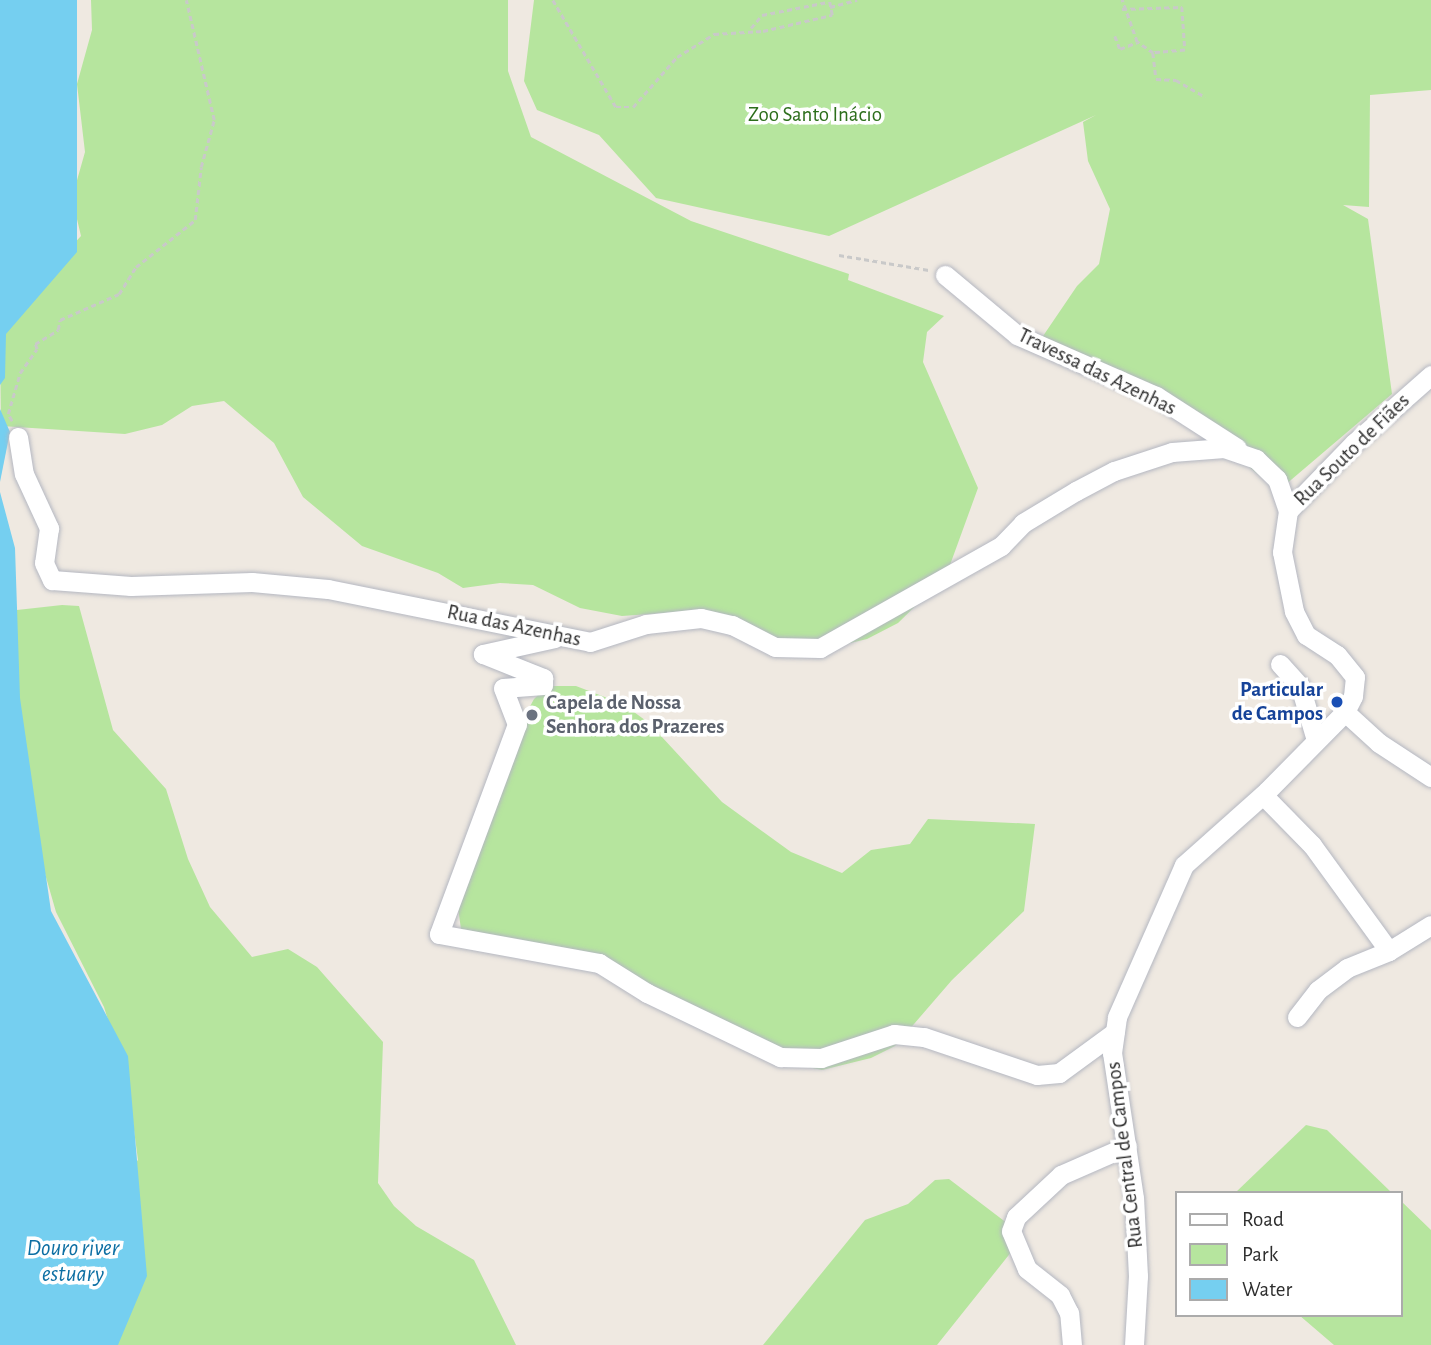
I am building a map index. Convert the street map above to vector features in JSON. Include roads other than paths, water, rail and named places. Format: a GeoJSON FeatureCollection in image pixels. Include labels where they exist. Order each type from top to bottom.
{"type":"FeatureCollection","features":[{"type":"Feature","properties":{"kind":"street","name":"Travessa das Azenhas"},"geometry":{"type":"LineString","coordinates":[[945,275],[1017,335],[1156,396],[1256,459]]}},
{"type":"Feature","properties":{"kind":"street","name":"Rua Souto de Fiães"},"geometry":{"type":"LineString","coordinates":[[1345,712],[1355,677],[1337,655],[1306,635],[1294,611],[1282,552],[1288,511],[1354,443],[1431,375]]}},
{"type":"Feature","properties":{"kind":"street","name":"Rua das Azenhas"},"geometry":{"type":"LineString","coordinates":[[18,436],[24,474],[49,528],[44,563],[52,580],[131,586],[252,582],[328,589],[590,642],[646,624],[701,618],[732,625],[775,647],[820,648],[1001,546],[1023,523],[1114,471],[1172,452],[1224,448],[1256,459],[1277,479],[1288,511]]}},
{"type":"Feature","properties":{"kind":"street"},"geometry":{"type":"LineString","coordinates":[[561,637],[483,654],[543,678],[543,685],[503,688],[517,724],[439,934],[599,963],[648,993],[780,1057],[821,1058],[894,1034],[925,1037],[1037,1075],[1059,1073],[1115,1032]]}},
{"type":"Feature","properties":{"kind":"street"},"geometry":{"type":"LineString","coordinates":[[1280,664],[1300,686],[1316,740]]}},
{"type":"Feature","properties":{"kind":"street"},"geometry":{"type":"LineString","coordinates":[[1345,712],[1379,743],[1431,777]]}},
{"type":"Feature","properties":{"kind":"street","name":"Rua Central de Campos"},"geometry":{"type":"LineString","coordinates":[[1134,1345],[1138,1276],[1127,1146],[1112,1053],[1115,1032],[1135,968],[1184,865],[1262,795],[1345,712]]}},
{"type":"Feature","properties":{"kind":"street"},"geometry":{"type":"LineString","coordinates":[[1262,795],[1312,845],[1389,951]]}},
{"type":"Feature","properties":{"kind":"street"},"geometry":{"type":"LineString","coordinates":[[1297,1017],[1318,990],[1347,968],[1389,951],[1431,925]]}},
{"type":"Feature","properties":{"kind":"street"},"geometry":{"type":"LineString","coordinates":[[1072,1345],[1069,1313],[1059,1295],[1027,1269],[1012,1231],[1016,1217],[1061,1175],[1127,1146]]}},
{"type":"Feature","properties":{"kind":"water"},"geometry":{"type":"Polygon","coordinates":[[[0,0],[77,0],[77,252],[6,334],[5,378],[0,385],[0,0]]]}},
{"type":"Feature","properties":{"kind":"water"},"geometry":{"type":"Polygon","coordinates":[[[0,409],[10,432],[0,482],[0,409]]]}},
{"type":"Feature","properties":{"kind":"water","name":"Douro river estuary"},"geometry":{"type":"Polygon","coordinates":[[[0,492],[15,548],[20,698],[51,911],[128,1056],[147,1276],[118,1345],[0,1345],[0,492]]]}},
{"type":"Feature","properties":{"kind":"place","name":"Particular de Campos"},"geometry":{"type":"Point","coordinates":[1337,702]}},
{"type":"Feature","properties":{"kind":"place","name":"Capela de Nossa Senhora dos Prazeres"},"geometry":{"type":"Point","coordinates":[532,715]}},
{"type":"Feature","properties":{"kind":"park label","name":"Zoo Santo Inácio"},"geometry":{"type":"Point","coordinates":[815,115]}}]}
